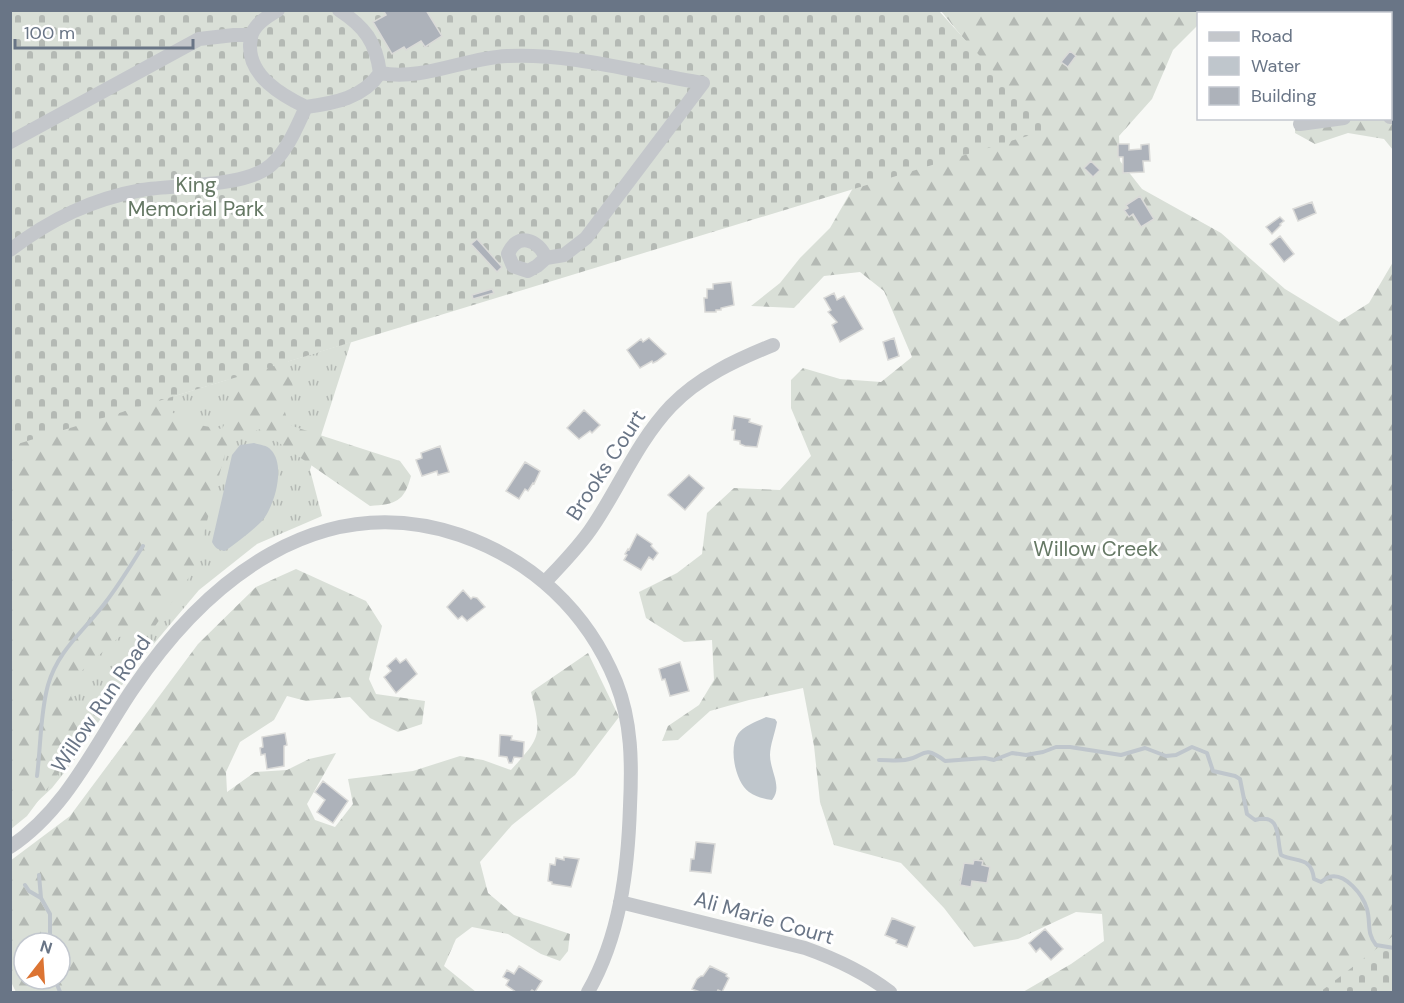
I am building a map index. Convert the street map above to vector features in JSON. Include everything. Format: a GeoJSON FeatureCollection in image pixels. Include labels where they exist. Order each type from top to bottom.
{"type":"FeatureCollection","features":[{"type":"Feature","properties":{"kind":"street"},"geometry":{"type":"LineString","coordinates":[[278,10],[257,26],[251,35],[250,53],[260,75],[280,93],[306,106],[326,104],[361,92],[373,83],[380,73],[378,55],[371,39],[351,18],[339,10]]}},
{"type":"Feature","properties":{"kind":"street"},"geometry":{"type":"LineString","coordinates":[[10,142],[199,39],[251,35]]}},
{"type":"Feature","properties":{"kind":"street"},"geometry":{"type":"LineString","coordinates":[[380,73],[396,76],[411,75],[506,56],[540,56],[703,83],[586,238],[564,255],[546,258]]}},
{"type":"Feature","properties":{"kind":"street"},"geometry":{"type":"LineString","coordinates":[[10,250],[50,222],[79,207],[110,197],[143,190],[239,179],[257,174],[270,165],[282,152],[306,106]]}},
{"type":"Feature","properties":{"kind":"street"},"geometry":{"type":"LineString","coordinates":[[1300,124],[1329,120]]}},
{"type":"Feature","properties":{"kind":"street","name":"Brooks Court"},"geometry":{"type":"LineString","coordinates":[[545,582],[579,546],[594,525],[634,454],[651,429],[672,405],[707,377],[725,366],[773,345]]}},
{"type":"Feature","properties":{"kind":"street","name":"Willow Run Road"},"geometry":{"type":"LineString","coordinates":[[10,847],[41,822],[63,798],[135,686],[167,644],[212,596],[236,575],[287,544],[348,526],[382,523],[419,525],[450,532],[478,541],[520,563],[545,582],[579,617],[594,638],[617,685],[628,723],[632,774],[629,850],[620,902],[609,944],[588,993]]}},
{"type":"Feature","properties":{"kind":"street","name":"Ali Marie Court"},"geometry":{"type":"LineString","coordinates":[[620,902],[805,948],[834,958],[860,972],[890,993]]}},
{"type":"Feature","properties":{"kind":"green space","name":"King Memorial Park"},"geometry":{"type":"Polygon","coordinates":[[[11,11],[939,11],[1047,130],[11,446],[11,11]]]}},
{"type":"Feature","properties":{"kind":"green space","name":"Willow Creek"},"geometry":{"type":"Polygon","coordinates":[[[941,11],[1213,11],[1197,12],[1197,26],[1173,50],[1152,99],[1119,136],[1120,161],[1142,189],[1221,233],[1285,289],[1339,322],[1369,303],[1393,262],[1393,992],[1023,992],[1071,964],[1104,941],[1102,914],[1076,912],[1018,939],[974,947],[944,908],[901,863],[834,845],[820,802],[814,746],[803,688],[710,711],[678,740],[662,741],[668,726],[699,705],[714,680],[712,640],[684,642],[646,618],[639,592],[677,573],[702,554],[707,513],[734,488],[780,490],[811,456],[791,408],[791,380],[803,368],[840,379],[881,382],[912,357],[884,291],[860,272],[824,276],[794,308],[751,306],[780,283],[800,258],[830,228],[853,188],[1037,128],[941,11]]]}},
{"type":"Feature","properties":{"kind":"green space"},"geometry":{"type":"Polygon","coordinates":[[[1393,11],[1393,150],[1384,139],[1348,133],[1315,144],[1295,133],[1296,120],[1392,120],[1392,12],[1343,12],[1393,11]]]}},
{"type":"Feature","properties":{"kind":"green space"},"geometry":{"type":"Polygon","coordinates":[[[351,342],[310,470],[322,516],[257,544],[199,590],[131,671],[75,759],[52,788],[11,826],[11,446],[351,342]]]}},
{"type":"Feature","properties":{"kind":"green space"},"geometry":{"type":"Polygon","coordinates":[[[177,351],[172,412],[187,423],[222,429],[230,413],[227,358],[287,356],[294,392],[284,409],[289,425],[400,461],[411,476],[408,485],[398,500],[370,506],[259,429],[227,446],[194,570],[151,632],[119,637],[75,677],[71,696],[86,730],[78,747],[27,816],[11,829],[11,430],[177,351]]]}},
{"type":"Feature","properties":{"kind":"green space"},"geometry":{"type":"Polygon","coordinates":[[[296,569],[366,601],[382,626],[369,679],[376,694],[425,701],[422,724],[398,732],[370,718],[350,697],[306,701],[287,696],[274,720],[240,742],[226,772],[227,792],[255,772],[287,770],[309,759],[336,753],[307,804],[315,820],[335,827],[353,804],[348,779],[413,771],[460,756],[483,760],[511,770],[528,750],[536,735],[537,718],[531,692],[588,653],[619,717],[575,775],[512,825],[480,862],[488,893],[514,915],[570,934],[568,951],[560,961],[541,954],[508,934],[472,927],[456,939],[444,966],[476,992],[16,992],[72,991],[72,931],[12,931],[12,984],[10,980],[10,861],[70,816],[198,644],[256,587],[296,569]]]}},
{"type":"Feature","properties":{"kind":"green space"},"geometry":{"type":"Polygon","coordinates":[[[1393,936],[1393,992],[1320,992],[1393,936]]]}},
{"type":"Feature","properties":{"kind":"water"},"geometry":{"type":"Polygon","coordinates":[[[254,443],[268,447],[275,457],[278,475],[275,496],[262,521],[225,551],[220,550],[212,542],[232,455],[240,445],[254,443]]]}},
{"type":"Feature","properties":{"kind":"water"},"geometry":{"type":"Polygon","coordinates":[[[766,717],[775,719],[777,722],[770,751],[776,784],[772,800],[754,795],[744,788],[737,774],[734,757],[735,740],[740,731],[766,717]]]}},
{"type":"Feature","properties":{"kind":"building"},"geometry":{"type":"Polygon","coordinates":[[[383,10],[426,10],[442,36],[425,47],[421,41],[406,50],[404,47],[392,54],[373,22],[386,15],[383,10]]]}},
{"type":"Feature","properties":{"kind":"building"},"geometry":{"type":"Polygon","coordinates":[[[1070,51],[1076,56],[1068,67],[1061,62],[1070,51]]]}},
{"type":"Feature","properties":{"kind":"building"},"geometry":{"type":"Polygon","coordinates":[[[1118,144],[1129,144],[1129,150],[1141,149],[1141,145],[1149,144],[1150,161],[1143,161],[1144,172],[1123,173],[1123,157],[1118,157],[1118,144]]]}},
{"type":"Feature","properties":{"kind":"building"},"geometry":{"type":"Polygon","coordinates":[[[1091,161],[1100,170],[1093,177],[1084,168],[1091,161]]]}},
{"type":"Feature","properties":{"kind":"building"},"geometry":{"type":"Polygon","coordinates":[[[1140,196],[1154,219],[1141,227],[1133,214],[1129,217],[1124,210],[1128,208],[1126,205],[1140,196]]]}},
{"type":"Feature","properties":{"kind":"building"},"geometry":{"type":"Polygon","coordinates":[[[1312,202],[1316,213],[1298,221],[1293,209],[1312,202]]]}},
{"type":"Feature","properties":{"kind":"building"},"geometry":{"type":"Polygon","coordinates":[[[1280,217],[1284,221],[1272,234],[1266,227],[1280,217]]]}},
{"type":"Feature","properties":{"kind":"building"},"geometry":{"type":"Polygon","coordinates":[[[1280,236],[1294,254],[1284,262],[1270,244],[1280,236]]]}},
{"type":"Feature","properties":{"kind":"building"},"geometry":{"type":"Polygon","coordinates":[[[477,239],[502,267],[497,272],[471,244],[477,239]]]}},
{"type":"Feature","properties":{"kind":"building"},"geometry":{"type":"Polygon","coordinates":[[[731,282],[734,305],[721,308],[716,312],[705,312],[704,298],[707,298],[707,289],[713,289],[713,284],[731,282]]]}},
{"type":"Feature","properties":{"kind":"building"},"geometry":{"type":"Polygon","coordinates":[[[492,289],[494,293],[473,299],[472,295],[492,289]]]}},
{"type":"Feature","properties":{"kind":"building"},"geometry":{"type":"Polygon","coordinates":[[[834,293],[837,300],[844,296],[863,329],[840,342],[832,325],[837,322],[828,312],[831,310],[824,298],[834,293]]]}},
{"type":"Feature","properties":{"kind":"building"},"geometry":{"type":"Polygon","coordinates":[[[649,338],[666,354],[657,361],[653,363],[652,361],[640,368],[627,350],[641,339],[643,342],[649,338]]]}},
{"type":"Feature","properties":{"kind":"building"},"geometry":{"type":"Polygon","coordinates":[[[894,338],[899,356],[888,360],[883,342],[894,338]]]}},
{"type":"Feature","properties":{"kind":"building"},"geometry":{"type":"Polygon","coordinates":[[[584,410],[600,425],[592,433],[590,431],[579,439],[567,428],[584,410]]]}},
{"type":"Feature","properties":{"kind":"building"},"geometry":{"type":"Polygon","coordinates":[[[734,416],[750,419],[749,422],[762,426],[757,447],[745,446],[740,444],[740,441],[734,440],[735,430],[732,430],[734,416]]]}},
{"type":"Feature","properties":{"kind":"building"},"geometry":{"type":"Polygon","coordinates":[[[440,446],[449,472],[438,475],[437,471],[422,476],[416,460],[422,458],[421,453],[440,446]]]}},
{"type":"Feature","properties":{"kind":"building"},"geometry":{"type":"Polygon","coordinates":[[[525,462],[540,471],[534,484],[528,491],[525,489],[519,499],[506,491],[525,462]]]}},
{"type":"Feature","properties":{"kind":"building"},"geometry":{"type":"Polygon","coordinates":[[[689,475],[704,488],[685,510],[668,495],[689,475]]]}},
{"type":"Feature","properties":{"kind":"building"},"geometry":{"type":"Polygon","coordinates":[[[637,534],[652,544],[651,546],[658,553],[653,560],[649,557],[641,570],[624,560],[637,534]]]}},
{"type":"Feature","properties":{"kind":"building"},"geometry":{"type":"Polygon","coordinates":[[[463,590],[471,599],[477,598],[485,607],[467,621],[462,616],[458,619],[447,607],[463,590]]]}},
{"type":"Feature","properties":{"kind":"building"},"geometry":{"type":"Polygon","coordinates":[[[396,658],[400,663],[406,659],[417,674],[396,693],[384,677],[391,671],[387,666],[396,658]]]}},
{"type":"Feature","properties":{"kind":"building"},"geometry":{"type":"Polygon","coordinates":[[[680,662],[689,691],[670,696],[659,669],[680,662]]]}},
{"type":"Feature","properties":{"kind":"building"},"geometry":{"type":"Polygon","coordinates":[[[285,733],[287,745],[284,746],[284,766],[267,769],[265,754],[261,755],[262,737],[285,733]]]}},
{"type":"Feature","properties":{"kind":"building"},"geometry":{"type":"Polygon","coordinates":[[[500,735],[512,736],[511,740],[524,742],[523,758],[514,757],[512,763],[509,763],[507,757],[499,756],[500,735]]]}},
{"type":"Feature","properties":{"kind":"building"},"geometry":{"type":"Polygon","coordinates":[[[323,781],[348,801],[333,823],[317,812],[325,800],[315,792],[323,781]]]}},
{"type":"Feature","properties":{"kind":"building"},"geometry":{"type":"Polygon","coordinates":[[[696,842],[715,844],[711,873],[690,871],[696,842]]]}},
{"type":"Feature","properties":{"kind":"building"},"geometry":{"type":"Polygon","coordinates":[[[564,857],[579,859],[571,887],[552,884],[548,881],[550,864],[555,865],[556,858],[564,860],[564,857]]]}},
{"type":"Feature","properties":{"kind":"building"},"geometry":{"type":"Polygon","coordinates":[[[974,860],[983,861],[982,865],[990,867],[987,883],[972,881],[971,887],[960,885],[964,863],[973,864],[974,860]]]}},
{"type":"Feature","properties":{"kind":"building"},"geometry":{"type":"Polygon","coordinates":[[[892,918],[915,927],[907,947],[885,935],[892,918]]]}},
{"type":"Feature","properties":{"kind":"building"},"geometry":{"type":"Polygon","coordinates":[[[1045,929],[1063,949],[1051,960],[1040,948],[1036,952],[1029,943],[1045,929]]]}},
{"type":"Feature","properties":{"kind":"building"},"geometry":{"type":"Polygon","coordinates":[[[519,966],[542,981],[535,992],[532,990],[516,992],[506,985],[509,980],[503,977],[507,970],[514,974],[519,966]]]}},
{"type":"Feature","properties":{"kind":"building"},"geometry":{"type":"Polygon","coordinates":[[[710,966],[727,974],[729,978],[722,992],[718,990],[717,992],[700,992],[692,989],[697,979],[703,976],[710,966]]]}},
{"type":"Feature","properties":{"kind":"waterway"},"geometry":{"type":"LineString","coordinates":[[37,776],[43,707],[52,673],[72,641],[110,596],[143,546]]}},
{"type":"Feature","properties":{"kind":"waterway"},"geometry":{"type":"LineString","coordinates":[[879,760],[905,760],[927,752],[945,761],[985,758],[994,760],[1012,753],[1026,755],[1056,747],[1121,755],[1145,748],[1166,756],[1176,755],[1192,747],[1207,753],[1213,771],[1240,779],[1247,814],[1255,820],[1264,819],[1274,823],[1281,855],[1307,863],[1314,879],[1321,882],[1335,876],[1347,881],[1365,903],[1371,936],[1376,945],[1394,948]]}},
{"type":"Feature","properties":{"kind":"waterway"},"geometry":{"type":"LineString","coordinates":[[39,875],[41,898],[50,914],[50,931]]}},
{"type":"Feature","properties":{"kind":"waterway"},"geometry":{"type":"LineString","coordinates":[[25,885],[29,891],[41,898]]}}]}
